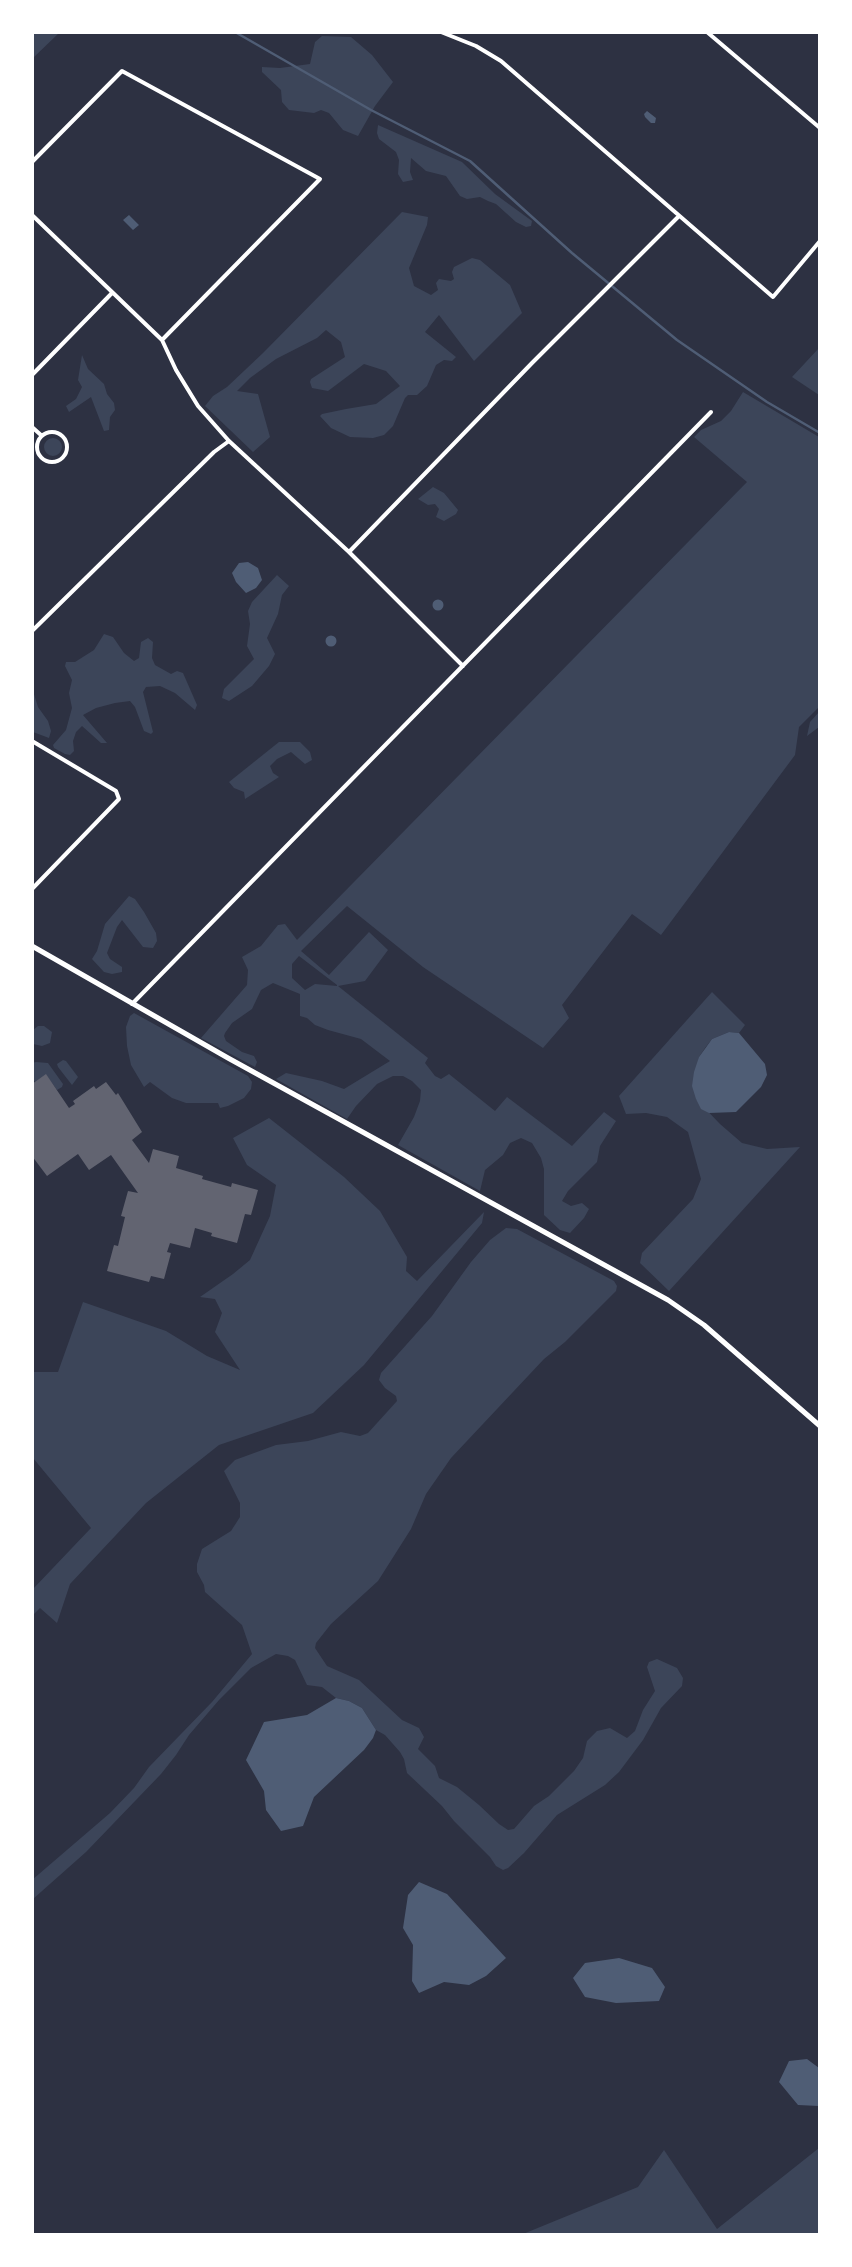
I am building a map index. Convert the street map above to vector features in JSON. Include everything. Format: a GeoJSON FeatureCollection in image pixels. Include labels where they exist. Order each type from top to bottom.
{"type":"FeatureCollection","features":[{"type":"Feature","properties":{"kind":"street"},"geometry":{"type":"LineString","coordinates":[[441,32],[480,48],[503,63],[773,297],[820,241]]}},
{"type":"Feature","properties":{"kind":"street"},"geometry":{"type":"LineString","coordinates":[[707,32],[820,128]]}},
{"type":"Feature","properties":{"kind":"street"},"geometry":{"type":"LineString","coordinates":[[32,162],[122,71],[320,179],[162,340]]}},
{"type":"Feature","properties":{"kind":"street"},"geometry":{"type":"LineString","coordinates":[[32,215],[162,340],[176,370],[198,406],[230,441],[349,552],[463,666]]}},
{"type":"Feature","properties":{"kind":"street"},"geometry":{"type":"LineString","coordinates":[[349,552],[532,362],[679,216]]}},
{"type":"Feature","properties":{"kind":"street"},"geometry":{"type":"LineString","coordinates":[[32,375],[112,293]]}},
{"type":"Feature","properties":{"kind":"street"},"geometry":{"type":"LineString","coordinates":[[132,1004],[712,412]]}},
{"type":"Feature","properties":{"kind":"street"},"geometry":{"type":"LineString","coordinates":[[32,427],[42,436]]}},
{"type":"Feature","properties":{"kind":"street"},"geometry":{"type":"LineString","coordinates":[[56,432],[65,438],[68,448],[64,458],[55,462],[48,462],[41,458],[37,449],[42,436],[56,432]]}},
{"type":"Feature","properties":{"kind":"street"},"geometry":{"type":"LineString","coordinates":[[32,631],[214,452],[230,441]]}},
{"type":"Feature","properties":{"kind":"street"},"geometry":{"type":"LineString","coordinates":[[32,740],[116,791],[119,799],[32,889]]}},
{"type":"Feature","properties":{"kind":"street"},"geometry":{"type":"LineString","coordinates":[[32,946],[132,1004],[668,1300],[704,1325],[820,1426]]}},
{"type":"Feature","properties":{"kind":"shaded area"},"geometry":{"type":"Polygon","coordinates":[[[33,32],[59,32],[59,33],[33,58],[33,32]]]}},
{"type":"Feature","properties":{"kind":"shaded area"},"geometry":{"type":"Polygon","coordinates":[[[322,36],[351,37],[372,55],[393,82],[375,106],[358,136],[343,130],[329,113],[321,110],[314,113],[289,110],[282,102],[281,90],[262,72],[262,67],[280,68],[310,64],[315,42],[322,36]]]}},
{"type":"Feature","properties":{"kind":"shaded area"},"geometry":{"type":"Polygon","coordinates":[[[647,111],[656,118],[655,123],[651,123],[645,117],[644,114],[647,111]]]}},
{"type":"Feature","properties":{"kind":"shaded area"},"geometry":{"type":"Polygon","coordinates":[[[378,125],[462,162],[495,194],[532,221],[531,226],[526,227],[516,222],[496,204],[480,197],[467,199],[460,196],[446,176],[426,171],[411,158],[410,172],[413,180],[403,182],[398,174],[399,160],[396,152],[379,139],[377,133],[378,125]]]}},
{"type":"Feature","properties":{"kind":"shaded area"},"geometry":{"type":"Polygon","coordinates":[[[402,212],[428,217],[427,225],[409,268],[414,286],[431,295],[438,290],[436,283],[439,279],[451,281],[454,279],[452,272],[454,267],[472,258],[480,260],[510,285],[522,313],[474,361],[439,315],[425,332],[456,357],[452,361],[444,360],[436,365],[427,386],[417,395],[408,395],[405,398],[393,426],[384,435],[373,438],[350,437],[331,428],[320,416],[322,414],[376,404],[400,386],[386,371],[364,364],[328,391],[312,388],[311,379],[345,357],[341,342],[326,330],[317,338],[276,359],[250,378],[237,391],[258,394],[270,437],[253,452],[205,406],[213,396],[227,387],[263,353],[402,212]]]}},
{"type":"Feature","properties":{"kind":"shaded area"},"geometry":{"type":"Polygon","coordinates":[[[129,215],[139,225],[133,230],[123,220],[129,215]]]}},
{"type":"Feature","properties":{"kind":"shaded area"},"geometry":{"type":"Polygon","coordinates":[[[819,348],[819,395],[792,377],[819,348]]]}},
{"type":"Feature","properties":{"kind":"shaded area"},"geometry":{"type":"Polygon","coordinates":[[[82,355],[88,369],[104,384],[107,394],[114,403],[115,410],[110,417],[109,430],[104,431],[91,397],[69,412],[66,406],[76,399],[82,387],[78,380],[82,355]]]}},
{"type":"Feature","properties":{"kind":"shaded area"},"geometry":{"type":"Polygon","coordinates":[[[743,392],[819,437],[819,707],[799,727],[795,755],[661,935],[632,914],[562,1005],[569,1018],[543,1048],[423,967],[347,906],[301,951],[329,975],[369,932],[388,950],[365,981],[338,986],[428,1058],[425,1063],[435,1076],[441,1079],[449,1074],[495,1111],[507,1097],[572,1146],[604,1112],[616,1121],[600,1146],[597,1162],[568,1191],[562,1201],[571,1206],[582,1203],[589,1209],[584,1218],[570,1233],[560,1230],[544,1215],[544,1169],[541,1158],[532,1143],[521,1138],[510,1143],[503,1155],[485,1170],[480,1191],[398,1145],[414,1117],[420,1101],[421,1090],[412,1081],[403,1076],[393,1076],[377,1084],[356,1106],[347,1119],[276,1079],[286,1073],[322,1081],[344,1089],[390,1061],[361,1039],[328,1030],[300,1016],[300,994],[273,983],[261,990],[252,1009],[232,1023],[225,1033],[226,1041],[242,1052],[254,1056],[257,1062],[255,1067],[201,1038],[247,985],[248,970],[242,957],[261,946],[278,925],[285,924],[297,940],[747,482],[694,437],[701,430],[721,421],[731,411],[743,392]],[[299,956],[292,964],[292,978],[305,990],[315,984],[337,985],[299,956]]]}},
{"type":"Feature","properties":{"kind":"shaded area"},"geometry":{"type":"Polygon","coordinates":[[[53,438],[59,441],[62,447],[59,453],[53,456],[47,453],[44,447],[47,441],[53,438]]]}},
{"type":"Feature","properties":{"kind":"shaded area"},"geometry":{"type":"Polygon","coordinates":[[[433,487],[444,493],[458,510],[456,514],[444,521],[436,517],[439,509],[435,504],[428,505],[418,499],[433,487]]]}},
{"type":"Feature","properties":{"kind":"shaded area"},"geometry":{"type":"Polygon","coordinates":[[[248,562],[258,568],[262,580],[256,588],[246,593],[236,582],[232,573],[239,563],[248,562]]]}},
{"type":"Feature","properties":{"kind":"shaded area"},"geometry":{"type":"Polygon","coordinates":[[[277,575],[289,586],[282,595],[278,614],[267,638],[275,654],[269,666],[252,686],[229,701],[222,698],[224,689],[254,659],[247,646],[250,624],[248,611],[252,602],[277,575]]]}},
{"type":"Feature","properties":{"kind":"shaded area"},"geometry":{"type":"Polygon","coordinates":[[[436,600],[440,600],[443,605],[442,609],[436,610],[433,607],[433,603],[436,600]]]}},
{"type":"Feature","properties":{"kind":"shaded area"},"geometry":{"type":"Polygon","coordinates":[[[104,634],[113,637],[124,653],[134,661],[139,658],[141,642],[148,638],[153,642],[152,658],[155,665],[171,674],[177,671],[183,673],[197,705],[195,710],[175,693],[160,686],[146,687],[143,692],[153,732],[151,734],[144,731],[135,707],[130,701],[115,703],[96,708],[83,715],[107,743],[101,743],[82,726],[76,732],[73,741],[74,751],[70,755],[65,754],[54,748],[53,745],[66,730],[72,708],[69,693],[72,680],[65,666],[66,662],[75,662],[94,650],[104,634]]]}},
{"type":"Feature","properties":{"kind":"shaded area"},"geometry":{"type":"Polygon","coordinates":[[[331,635],[337,641],[331,647],[325,641],[331,635]]]}},
{"type":"Feature","properties":{"kind":"shaded area"},"geometry":{"type":"Polygon","coordinates":[[[33,691],[38,707],[48,721],[51,731],[49,738],[33,732],[33,691]]]}},
{"type":"Feature","properties":{"kind":"shaded area"},"geometry":{"type":"Polygon","coordinates":[[[819,712],[819,727],[807,736],[810,722],[819,712]]]}},
{"type":"Feature","properties":{"kind":"shaded area"},"geometry":{"type":"Polygon","coordinates":[[[279,742],[300,742],[310,752],[312,760],[305,764],[291,752],[277,759],[270,766],[273,773],[279,777],[245,799],[244,792],[234,788],[229,782],[279,742]]]}},
{"type":"Feature","properties":{"kind":"shaded area"},"geometry":{"type":"Polygon","coordinates":[[[129,896],[135,899],[144,912],[156,933],[157,941],[153,948],[143,947],[122,920],[117,927],[107,953],[110,959],[122,967],[122,972],[112,974],[104,972],[92,959],[97,951],[105,924],[129,896]]]}},
{"type":"Feature","properties":{"kind":"shaded area"},"geometry":{"type":"Polygon","coordinates":[[[712,992],[745,1025],[739,1033],[729,1032],[712,1039],[699,1057],[696,1099],[742,1143],[767,1149],[800,1147],[669,1291],[640,1263],[642,1253],[693,1199],[701,1179],[688,1132],[667,1117],[646,1113],[626,1114],[619,1096],[712,992]]]}},
{"type":"Feature","properties":{"kind":"shaded area"},"geometry":{"type":"Polygon","coordinates":[[[134,1013],[248,1076],[252,1082],[251,1089],[244,1098],[220,1108],[218,1103],[186,1103],[172,1098],[150,1082],[144,1087],[131,1065],[127,1046],[126,1027],[130,1016],[134,1013]]]}},
{"type":"Feature","properties":{"kind":"shaded area"},"geometry":{"type":"Polygon","coordinates":[[[38,1026],[44,1026],[52,1032],[50,1043],[42,1046],[33,1044],[33,1030],[38,1026]]]}},
{"type":"Feature","properties":{"kind":"shaded area"},"geometry":{"type":"Polygon","coordinates":[[[729,1032],[739,1033],[765,1064],[767,1075],[761,1087],[736,1112],[709,1113],[701,1109],[696,1099],[692,1086],[694,1072],[699,1057],[712,1039],[729,1032]]]}},
{"type":"Feature","properties":{"kind":"shaded area"},"geometry":{"type":"Polygon","coordinates":[[[63,1060],[66,1061],[78,1077],[72,1085],[58,1067],[57,1064],[63,1060]]]}},
{"type":"Feature","properties":{"kind":"shaded area"},"geometry":{"type":"Polygon","coordinates":[[[32,1063],[48,1063],[63,1084],[62,1087],[57,1090],[46,1075],[35,1082],[33,1079],[32,1063]]]}},
{"type":"Feature","properties":{"kind":"shaded area"},"geometry":{"type":"Polygon","coordinates":[[[269,1118],[344,1177],[380,1211],[407,1257],[406,1271],[417,1281],[484,1212],[482,1223],[364,1365],[313,1413],[219,1445],[146,1503],[70,1584],[57,1623],[40,1608],[33,1615],[33,1589],[91,1528],[33,1458],[33,1372],[58,1372],[83,1302],[166,1331],[207,1356],[240,1370],[215,1332],[222,1313],[215,1299],[200,1297],[250,1260],[270,1216],[276,1185],[247,1165],[233,1138],[269,1118]]]}},
{"type":"Feature","properties":{"kind":"shaded area"},"geometry":{"type":"Polygon","coordinates":[[[506,1228],[517,1229],[614,1281],[617,1286],[616,1291],[565,1342],[544,1359],[451,1458],[426,1494],[411,1529],[378,1581],[331,1624],[316,1643],[315,1648],[327,1666],[359,1680],[402,1720],[419,1728],[424,1737],[418,1749],[435,1766],[439,1778],[457,1787],[508,1830],[514,1829],[534,1806],[549,1796],[574,1771],[583,1758],[587,1741],[597,1731],[610,1728],[627,1738],[635,1731],[643,1710],[655,1691],[647,1667],[649,1662],[657,1659],[677,1668],[683,1678],[682,1686],[661,1708],[643,1740],[619,1772],[605,1785],[557,1815],[524,1853],[508,1868],[503,1870],[496,1866],[490,1857],[454,1821],[442,1806],[407,1773],[404,1759],[400,1752],[385,1735],[376,1730],[362,1708],[349,1701],[336,1698],[322,1687],[307,1685],[295,1660],[288,1656],[276,1654],[251,1668],[219,1700],[189,1735],[161,1774],[86,1852],[33,1899],[32,1880],[110,1813],[134,1788],[149,1767],[212,1702],[252,1654],[242,1625],[205,1592],[204,1585],[197,1572],[197,1564],[202,1549],[231,1531],[240,1517],[240,1503],[224,1471],[235,1460],[276,1445],[308,1441],[341,1432],[360,1436],[368,1433],[397,1401],[396,1396],[385,1388],[379,1380],[381,1373],[432,1316],[471,1262],[490,1240],[506,1228]]]}},
{"type":"Feature","properties":{"kind":"shaded area"},"geometry":{"type":"Polygon","coordinates":[[[336,1698],[349,1701],[362,1708],[376,1730],[373,1738],[364,1750],[314,1797],[303,1826],[281,1831],[266,1810],[264,1791],[246,1760],[264,1722],[307,1715],[336,1698]]]}},
{"type":"Feature","properties":{"kind":"shaded area"},"geometry":{"type":"Polygon","coordinates":[[[419,1882],[447,1894],[506,1958],[486,1976],[469,1985],[444,1982],[419,1993],[412,1981],[413,1945],[403,1928],[408,1895],[419,1882]]]}},
{"type":"Feature","properties":{"kind":"shaded area"},"geometry":{"type":"Polygon","coordinates":[[[619,1958],[652,1968],[665,1987],[659,2001],[616,2003],[585,1997],[573,1978],[585,1963],[619,1958]]]}},
{"type":"Feature","properties":{"kind":"shaded area"},"geometry":{"type":"Polygon","coordinates":[[[807,2059],[819,2068],[819,2106],[798,2105],[779,2082],[789,2061],[807,2059]]]}},
{"type":"Feature","properties":{"kind":"shaded area"},"geometry":{"type":"Polygon","coordinates":[[[819,2148],[819,2234],[523,2234],[638,2187],[664,2150],[717,2229],[819,2148]]]}},
{"type":"Feature","properties":{"kind":"building"},"geometry":{"type":"Polygon","coordinates":[[[46,1074],[69,1108],[75,1104],[73,1101],[94,1086],[96,1089],[106,1082],[116,1095],[118,1093],[142,1132],[132,1140],[149,1163],[153,1149],[179,1156],[176,1168],[203,1176],[202,1179],[231,1187],[232,1183],[258,1190],[251,1215],[245,1214],[237,1243],[211,1236],[212,1233],[195,1228],[190,1248],[170,1243],[167,1252],[171,1253],[164,1279],[151,1276],[149,1282],[107,1271],[114,1245],[118,1246],[125,1217],[121,1216],[128,1191],[138,1193],[111,1155],[89,1170],[78,1154],[47,1176],[32,1156],[32,1084],[46,1074]]]}},
{"type":"Feature","properties":{"kind":"waterway"},"geometry":{"type":"LineString","coordinates":[[235,32],[371,110],[470,161],[572,253],[677,340],[767,402],[820,433]]}}]}
